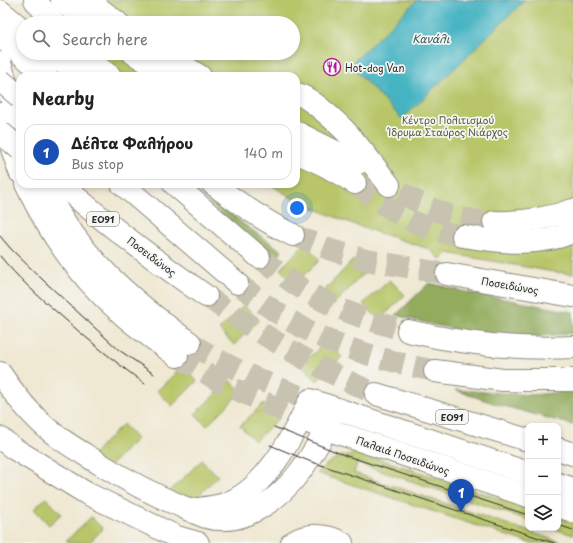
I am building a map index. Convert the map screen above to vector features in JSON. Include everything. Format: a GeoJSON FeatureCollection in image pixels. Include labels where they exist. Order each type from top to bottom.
{"type":"FeatureCollection","features":[{"type":"Feature","properties":{"kind":"main road"},"geometry":{"type":"LineString","coordinates":[[35,0],[48,16]]}},
{"type":"Feature","properties":{"kind":"main road"},"geometry":{"type":"LineString","coordinates":[[62,0],[79,16]]}},
{"type":"Feature","properties":{"kind":"main road"},"geometry":{"type":"LineString","coordinates":[[88,0],[109,16]]}},
{"type":"Feature","properties":{"kind":"main road"},"geometry":{"type":"LineString","coordinates":[[0,11],[16,24]]}},
{"type":"Feature","properties":{"kind":"main road"},"geometry":{"type":"LineString","coordinates":[[0,36],[16,50]]}},
{"type":"Feature","properties":{"kind":"main road"},"geometry":{"type":"LineString","coordinates":[[28,60],[42,72]]}},
{"type":"Feature","properties":{"kind":"main road"},"geometry":{"type":"LineString","coordinates":[[61,60],[75,72]]}},
{"type":"Feature","properties":{"kind":"main road"},"geometry":{"type":"LineString","coordinates":[[89,60],[104,72]]}},
{"type":"Feature","properties":{"kind":"main road"},"geometry":{"type":"LineString","coordinates":[[144,60],[163,72]]}},
{"type":"Feature","properties":{"kind":"main road"},"geometry":{"type":"LineString","coordinates":[[174,60],[194,72]]}},
{"type":"Feature","properties":{"kind":"main road"},"geometry":{"type":"LineString","coordinates":[[0,62],[16,113]]}},
{"type":"Feature","properties":{"kind":"main road"},"geometry":{"type":"LineString","coordinates":[[0,80],[16,94]]}},
{"type":"Feature","properties":{"kind":"main road"},"geometry":{"type":"LineString","coordinates":[[300,94],[311,101],[348,134],[389,185]]}},
{"type":"Feature","properties":{"kind":"main road"},"geometry":{"type":"LineString","coordinates":[[0,114],[16,160]]}},
{"type":"Feature","properties":{"kind":"main road"},"geometry":{"type":"LineString","coordinates":[[0,132],[16,146]]}},
{"type":"Feature","properties":{"kind":"main road"},"geometry":{"type":"LineString","coordinates":[[300,135],[356,173],[326,166],[300,154]]}},
{"type":"Feature","properties":{"kind":"main road"},"geometry":{"type":"LineString","coordinates":[[28,188],[54,237],[100,293],[122,315],[183,350],[159,321],[110,279],[92,259],[71,232],[53,204],[45,188]]}},
{"type":"Feature","properties":{"kind":"main road","name":"Ποσειδώνος"},"geometry":{"type":"LineString","coordinates":[[66,188],[146,253],[206,296]]}},
{"type":"Feature","properties":{"kind":"main road"},"geometry":{"type":"LineString","coordinates":[[127,188],[237,283]]}},
{"type":"Feature","properties":{"kind":"main road"},"geometry":{"type":"LineString","coordinates":[[179,188],[259,257]]}},
{"type":"Feature","properties":{"kind":"main road"},"geometry":{"type":"LineString","coordinates":[[218,188],[245,208],[270,224],[293,236]]}},
{"type":"Feature","properties":{"kind":"main road"},"geometry":{"type":"LineString","coordinates":[[494,222],[536,220],[573,210]]}},
{"type":"Feature","properties":{"kind":"main road"},"geometry":{"type":"LineString","coordinates":[[463,236],[515,242],[539,241],[563,236],[573,232]]}},
{"type":"Feature","properties":{"kind":"main road","name":"Ποσειδώνος"},"geometry":{"type":"LineString","coordinates":[[447,274],[573,296]]}},
{"type":"Feature","properties":{"kind":"main road"},"geometry":{"type":"LineString","coordinates":[[408,331],[441,338],[504,347],[573,347]]}},
{"type":"Feature","properties":{"kind":"main road"},"geometry":{"type":"LineString","coordinates":[[435,371],[503,380],[573,380]]}},
{"type":"Feature","properties":{"kind":"main road"},"geometry":{"type":"LineString","coordinates":[[0,373],[36,418],[56,435],[77,449],[138,487],[188,510],[207,517],[224,519],[241,517],[256,510],[273,498],[295,477],[314,453],[335,409]]}},
{"type":"Feature","properties":{"kind":"main road","name":"ΕΟ91"},"geometry":{"type":"LineString","coordinates":[[376,394],[525,439]]}},
{"type":"Feature","properties":{"kind":"main road"},"geometry":{"type":"LineString","coordinates":[[188,510],[208,508],[225,504],[247,492],[274,464],[305,410],[335,409],[525,472]]}},
{"type":"Feature","properties":{"kind":"main road","name":"Παλαιά Ποσειδώνος"},"geometry":{"type":"LineString","coordinates":[[305,410],[326,429],[525,495]]}},
{"type":"Feature","properties":{"kind":"main road"},"geometry":{"type":"LineString","coordinates":[[0,438],[86,493],[177,537],[198,543]]}},
{"type":"Feature","properties":{"kind":"main road"},"geometry":{"type":"LineString","coordinates":[[561,451],[573,454]]}},
{"type":"Feature","properties":{"kind":"main road"},"geometry":{"type":"LineString","coordinates":[[561,485],[573,489]]}},
{"type":"Feature","properties":{"kind":"main road"},"geometry":{"type":"LineString","coordinates":[[561,507],[573,511]]}},
{"type":"Feature","properties":{"kind":"main road"},"geometry":{"type":"LineString","coordinates":[[292,543],[305,537],[326,536],[342,543]]}},
{"type":"Feature","properties":{"kind":"green space","name":"Κέντρο Πολιτισμού Ίδρυμα Σταύρος Νιάρχος"},"geometry":{"type":"Polygon","coordinates":[[[38,0],[573,0],[573,274],[447,253],[441,260],[429,249],[361,227],[323,212],[301,203],[276,188],[300,188],[300,72],[113,72],[99,60],[300,60],[300,16],[54,16],[38,0]]]}},
{"type":"Feature","properties":{"kind":"green space"},"geometry":{"type":"Polygon","coordinates":[[[192,188],[200,188],[242,223],[282,251],[276,259],[246,236],[192,188]]]}},
{"type":"Feature","properties":{"kind":"green space"},"geometry":{"type":"Polygon","coordinates":[[[305,244],[320,260],[295,284],[280,269],[305,244]]]}},
{"type":"Feature","properties":{"kind":"green space"},"geometry":{"type":"Polygon","coordinates":[[[353,260],[365,272],[332,306],[320,295],[353,260]]]}},
{"type":"Feature","properties":{"kind":"green space"},"geometry":{"type":"Polygon","coordinates":[[[390,280],[405,295],[379,320],[363,304],[390,280]]]}},
{"type":"Feature","properties":{"kind":"green space"},"geometry":{"type":"Polygon","coordinates":[[[429,283],[466,292],[573,312],[573,333],[542,336],[506,336],[469,332],[396,315],[429,283]]]}},
{"type":"Feature","properties":{"kind":"green space"},"geometry":{"type":"Polygon","coordinates":[[[244,305],[259,320],[234,345],[219,330],[244,305]]]}},
{"type":"Feature","properties":{"kind":"green space"},"geometry":{"type":"Polygon","coordinates":[[[326,341],[342,357],[317,381],[302,365],[326,341]]]}},
{"type":"Feature","properties":{"kind":"green space"},"geometry":{"type":"Polygon","coordinates":[[[182,366],[197,381],[172,406],[157,391],[182,366]]]}},
{"type":"Feature","properties":{"kind":"green space"},"geometry":{"type":"Polygon","coordinates":[[[229,380],[242,391],[207,426],[195,414],[229,380]]]}},
{"type":"Feature","properties":{"kind":"green space"},"geometry":{"type":"Polygon","coordinates":[[[455,390],[532,395],[573,391],[573,425],[493,403],[455,390]]]}},
{"type":"Feature","properties":{"kind":"green space"},"geometry":{"type":"Polygon","coordinates":[[[264,403],[279,418],[255,441],[240,426],[264,403]]]}},
{"type":"Feature","properties":{"kind":"green space"},"geometry":{"type":"Polygon","coordinates":[[[123,424],[137,439],[102,474],[87,460],[123,424]]]}},
{"type":"Feature","properties":{"kind":"green space"},"geometry":{"type":"Polygon","coordinates":[[[360,454],[370,456],[525,507],[525,519],[357,463],[354,473],[563,543],[529,543],[317,473],[332,460],[341,456],[360,454]]]}},
{"type":"Feature","properties":{"kind":"green space"},"geometry":{"type":"Polygon","coordinates":[[[202,460],[218,476],[184,510],[168,493],[202,460]]]}},
{"type":"Feature","properties":{"kind":"green space"},"geometry":{"type":"Polygon","coordinates":[[[46,498],[61,514],[49,525],[34,509],[46,498]]]}},
{"type":"Feature","properties":{"kind":"green space"},"geometry":{"type":"Polygon","coordinates":[[[91,517],[103,529],[89,543],[68,543],[66,541],[91,517]]]}},
{"type":"Feature","properties":{"kind":"green space"},"geometry":{"type":"Polygon","coordinates":[[[561,518],[573,522],[573,535],[561,531],[561,518]]]}},
{"type":"Feature","properties":{"kind":"water","name":"Κανάλι"},"geometry":{"type":"Polygon","coordinates":[[[417,0],[525,0],[402,119],[350,65],[417,0]]]}},
{"type":"Feature","properties":{"kind":"tunnel"},"geometry":{"type":"LineString","coordinates":[[373,174],[402,193],[430,208],[459,218],[494,222]]}},
{"type":"Feature","properties":{"kind":"tunnel"},"geometry":{"type":"LineString","coordinates":[[355,183],[384,205],[415,223],[438,231],[463,236]]}},
{"type":"Feature","properties":{"kind":"tunnel"},"geometry":{"type":"LineString","coordinates":[[293,235],[331,250],[366,260],[447,274]]}},
{"type":"Feature","properties":{"kind":"tunnel"},"geometry":{"type":"LineString","coordinates":[[259,257],[280,274],[310,294],[362,317],[408,331]]}},
{"type":"Feature","properties":{"kind":"tunnel"},"geometry":{"type":"LineString","coordinates":[[237,283],[267,306],[290,321],[331,341],[382,358],[435,371]]}},
{"type":"Feature","properties":{"kind":"tunnel"},"geometry":{"type":"LineString","coordinates":[[206,296],[289,350],[310,362],[376,394]]}},
{"type":"Feature","properties":{"kind":"tunnel"},"geometry":{"type":"LineString","coordinates":[[190,343],[248,375],[310,400]]}},
{"type":"Feature","properties":{"kind":"tunnel"},"geometry":{"type":"LineString","coordinates":[[177,356],[224,384],[301,419]]}},
{"type":"Feature","properties":{"kind":"tram line"},"geometry":{"type":"LineString","coordinates":[[0,236],[11,249],[44,281],[119,350],[154,374]]}},
{"type":"Feature","properties":{"kind":"tram line"},"geometry":{"type":"LineString","coordinates":[[0,256],[21,279],[51,307],[101,350],[145,384]]}},
{"type":"Feature","properties":{"kind":"tram line"},"geometry":{"type":"LineString","coordinates":[[274,427],[344,455],[525,514]]}},
{"type":"Feature","properties":{"kind":"tram line"},"geometry":{"type":"LineString","coordinates":[[270,445],[309,461],[554,543]]}},
{"type":"Feature","properties":{"kind":"tram line"},"geometry":{"type":"LineString","coordinates":[[561,526],[573,530]]}},
{"type":"Feature","properties":{"kind":"place","name":"Hot-dog Van"},"geometry":{"type":"Point","coordinates":[332,67]}},
{"type":"Feature","properties":{"kind":"place","name":"Δέλτα Φαλήρου"},"geometry":{"type":"Point","coordinates":[461,512]}}]}
